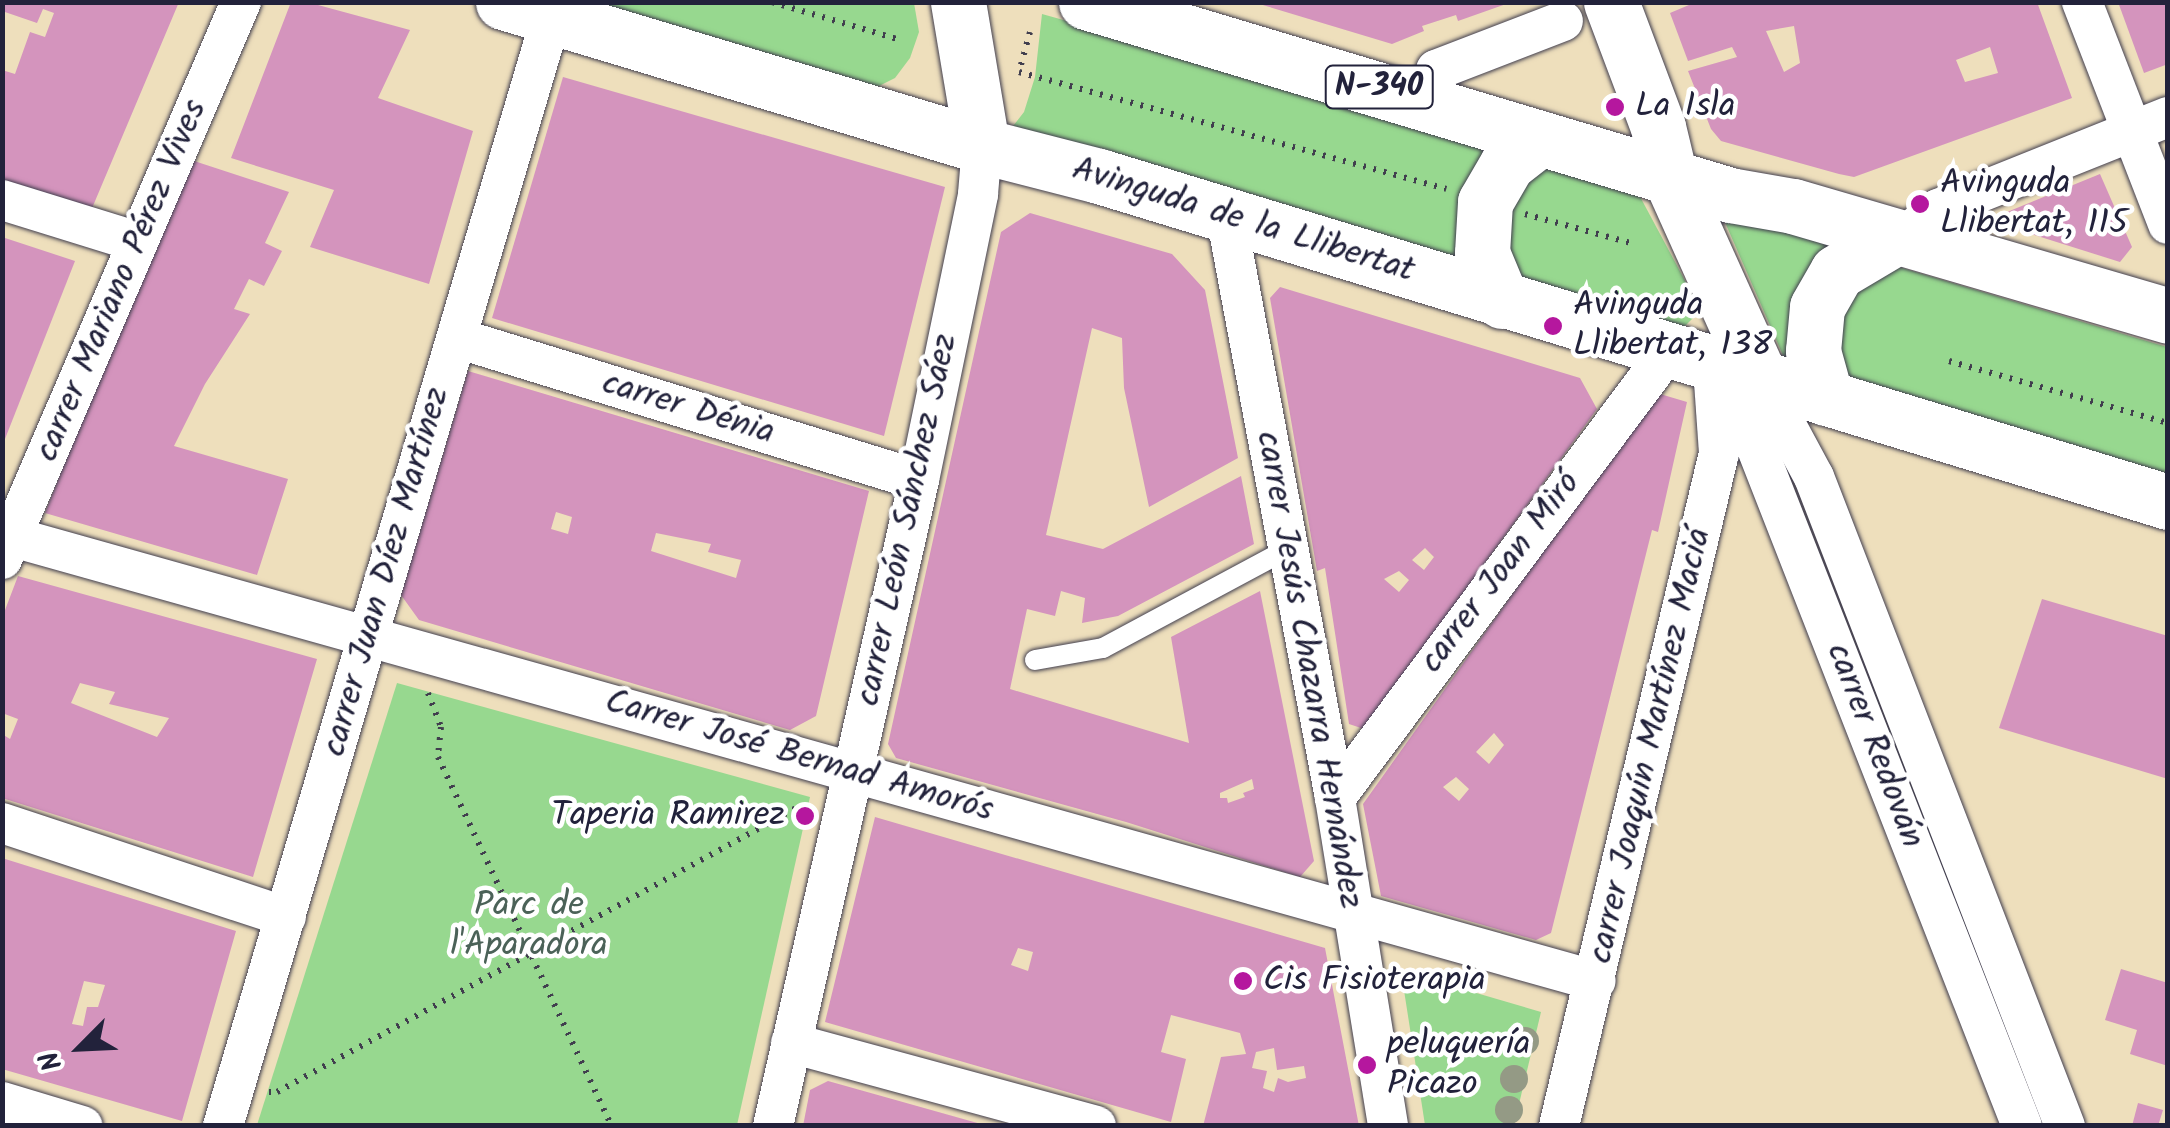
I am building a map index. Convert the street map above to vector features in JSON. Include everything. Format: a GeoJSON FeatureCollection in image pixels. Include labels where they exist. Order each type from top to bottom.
{"type":"FeatureCollection","features":[{"type":"Feature","properties":{"kind":"main road"},"geometry":{"type":"LineString","coordinates":[[958,2],[982,146]]}},
{"type":"Feature","properties":{"kind":"main road","name":"N-340"},"geometry":{"type":"LineString","coordinates":[[1086,2],[1670,177],[1793,206],[2168,316]]}},
{"type":"Feature","properties":{"kind":"main road","name":"Avinguda de la Llibertat"},"geometry":{"type":"LineString","coordinates":[[535,8],[2168,502]]}},
{"type":"Feature","properties":{"kind":"main road"},"geometry":{"type":"LineString","coordinates":[[1601,8],[1658,126],[1716,364]]}},
{"type":"Feature","properties":{"kind":"main road"},"geometry":{"type":"LineString","coordinates":[[1502,300],[1482,253],[1485,202],[1506,164],[1540,138]]}},
{"type":"Feature","properties":{"kind":"main road"},"geometry":{"type":"LineString","coordinates":[[1826,398],[1814,351],[1818,308],[1837,272],[1900,237]]}},
{"type":"Feature","properties":{"kind":"street","name":"carrer Mariano Pérez Vives"},"geometry":{"type":"LineString","coordinates":[[5,543],[241,2]]}},
{"type":"Feature","properties":{"kind":"street"},"geometry":{"type":"LineString","coordinates":[[2082,2],[2149,124],[2168,224]]}},
{"type":"Feature","properties":{"kind":"street","name":"carrer Juan Díez Martínez"},"geometry":{"type":"LineString","coordinates":[[228,1109],[456,338],[535,8]]}},
{"type":"Feature","properties":{"kind":"street"},"geometry":{"type":"LineString","coordinates":[[1425,101],[1436,70],[1601,8]]}},
{"type":"Feature","properties":{"kind":"street"},"geometry":{"type":"LineString","coordinates":[[1900,237],[1938,209],[2149,124]]}},
{"type":"Feature","properties":{"kind":"street","name":"carrer León Sánchez Sáez"},"geometry":{"type":"LineString","coordinates":[[772,1126],[919,480],[978,194],[982,146]]}},
{"type":"Feature","properties":{"kind":"street"},"geometry":{"type":"LineString","coordinates":[[2,200],[138,242]]}},
{"type":"Feature","properties":{"kind":"street","name":"carrer Jesús Chazarra Hernández"},"geometry":{"type":"LineString","coordinates":[[1226,215],[1335,798],[1351,916],[1388,1126]]}},
{"type":"Feature","properties":{"kind":"street","name":"carrer Dénia"},"geometry":{"type":"LineString","coordinates":[[456,338],[919,480]]}},
{"type":"Feature","properties":{"kind":"street","name":"carrer Joan Miró"},"geometry":{"type":"LineString","coordinates":[[1335,798],[1716,364]]}},
{"type":"Feature","properties":{"kind":"street","name":"carrer Joaquín Martínez Maciá"},"geometry":{"type":"LineString","coordinates":[[1559,1126],[1719,453],[1716,364]]}},
{"type":"Feature","properties":{"kind":"street","name":"carrer Redován"},"geometry":{"type":"LineString","coordinates":[[1716,364],[2022,1126]]}},
{"type":"Feature","properties":{"kind":"street","name":"carrer Redován"},"geometry":{"type":"LineString","coordinates":[[1716,364],[1814,476],[2065,1126]]}},
{"type":"Feature","properties":{"kind":"street","name":"Carrer José Bernad Amorós"},"geometry":{"type":"LineString","coordinates":[[5,543],[409,645],[1351,916],[1596,981]]}},
{"type":"Feature","properties":{"kind":"street"},"geometry":{"type":"LineString","coordinates":[[2,822],[286,917]]}},
{"type":"Feature","properties":{"kind":"street"},"geometry":{"type":"LineString","coordinates":[[791,1044],[1096,1126]]}},
{"type":"Feature","properties":{"kind":"street"},"geometry":{"type":"LineString","coordinates":[[2,1102],[82,1126]]}},
{"type":"Feature","properties":{"kind":"lane"},"geometry":{"type":"LineString","coordinates":[[1035,660],[1102,648],[1288,549]]}},
{"type":"Feature","properties":{"kind":"path"},"geometry":{"type":"LineString","coordinates":[[772,2],[898,39]]}},
{"type":"Feature","properties":{"kind":"path"},"geometry":{"type":"LineString","coordinates":[[1030,32],[1019,72],[1458,192]]}},
{"type":"Feature","properties":{"kind":"path"},"geometry":{"type":"LineString","coordinates":[[1510,210],[1635,244]]}},
{"type":"Feature","properties":{"kind":"path"},"geometry":{"type":"LineString","coordinates":[[1950,362],[2168,423]]}},
{"type":"Feature","properties":{"kind":"path"},"geometry":{"type":"LineString","coordinates":[[409,645],[441,727],[438,757],[612,1126]]}},
{"type":"Feature","properties":{"kind":"path"},"geometry":{"type":"LineString","coordinates":[[228,1109],[277,1092],[798,807],[842,818]]}},
{"type":"Feature","properties":{"kind":"green space"},"geometry":{"type":"Polygon","coordinates":[[[595,3],[914,3],[919,32],[910,58],[895,78],[871,90],[595,3]]]}},
{"type":"Feature","properties":{"kind":"green space"},"geometry":{"type":"Polygon","coordinates":[[[1042,14],[1509,145],[1470,271],[1006,135],[1024,112],[1035,77],[1042,14]]]}},
{"type":"Feature","properties":{"kind":"green space"},"geometry":{"type":"Polygon","coordinates":[[[1530,159],[1637,191],[1696,301],[1694,317],[1684,327],[1516,287],[1493,226],[1530,159]]]}},
{"type":"Feature","properties":{"kind":"green space"},"geometry":{"type":"Polygon","coordinates":[[[1721,213],[1851,246],[1788,367],[1721,213]]]}},
{"type":"Feature","properties":{"kind":"green space"},"geometry":{"type":"Polygon","coordinates":[[[1889,264],[2167,347],[2167,484],[1863,392],[1836,368],[1833,297],[1889,264]]]}},
{"type":"Feature","properties":{"kind":"green space","name":"Parc de l'Aparadora"},"geometry":{"type":"Polygon","coordinates":[[[397,683],[810,797],[737,1125],[257,1125],[397,683]]]}},
{"type":"Feature","properties":{"kind":"green space"},"geometry":{"type":"Polygon","coordinates":[[[1401,971],[1541,1012],[1514,1125],[1425,1125],[1401,971]]]}},
{"type":"Feature","properties":{"kind":"building"},"geometry":{"type":"Polygon","coordinates":[[[2,2],[179,2],[90,213],[2,182],[2,70],[15,74],[30,32],[45,37],[54,13],[43,9],[37,23],[2,11],[2,2]]]}},
{"type":"Feature","properties":{"kind":"building"},"geometry":{"type":"Polygon","coordinates":[[[291,2],[307,2],[410,30],[378,98],[473,131],[429,284],[310,247],[334,190],[231,158],[291,2]]]}},
{"type":"Feature","properties":{"kind":"building"},"geometry":{"type":"Polygon","coordinates":[[[1253,2],[1509,3],[1458,21],[1456,15],[1422,26],[1424,31],[1392,44],[1253,2]]]}},
{"type":"Feature","properties":{"kind":"building"},"geometry":{"type":"Polygon","coordinates":[[[1696,2],[2037,2],[2072,98],[1854,177],[1839,174],[1721,141],[1711,129],[1688,71],[1737,57],[1732,47],[1688,61],[1670,13],[1696,2]],[[1794,26],[1766,31],[1784,72],[1800,63],[1794,26]],[[1990,47],[1956,60],[1965,82],[1998,73],[1990,47]]]}},
{"type":"Feature","properties":{"kind":"building"},"geometry":{"type":"Polygon","coordinates":[[[2118,2],[2168,2],[2168,64],[2144,73],[2118,2]]]}},
{"type":"Feature","properties":{"kind":"building"},"geometry":{"type":"Polygon","coordinates":[[[563,77],[945,187],[884,436],[492,318],[563,77]]]}},
{"type":"Feature","properties":{"kind":"building"},"geometry":{"type":"Polygon","coordinates":[[[185,158],[289,192],[265,243],[282,251],[264,286],[249,279],[234,309],[250,314],[205,384],[174,446],[288,479],[257,575],[45,513],[185,158]]]}},
{"type":"Feature","properties":{"kind":"building"},"geometry":{"type":"Polygon","coordinates":[[[2100,174],[2132,247],[2120,262],[2009,227],[2007,212],[2100,174]]]}},
{"type":"Feature","properties":{"kind":"building"},"geometry":{"type":"Polygon","coordinates":[[[1030,213],[1172,254],[1205,290],[1238,458],[1149,507],[1124,388],[1122,338],[1092,328],[1046,535],[1103,549],[1241,476],[1254,544],[1118,616],[1082,623],[1085,598],[1061,591],[1055,616],[1027,609],[1010,689],[1189,743],[1171,637],[1260,591],[1314,861],[1300,877],[1126,822],[896,758],[888,744],[1001,232],[1030,213]],[[1252,779],[1220,793],[1220,798],[1227,798],[1228,803],[1254,789],[1252,779]]]}},
{"type":"Feature","properties":{"kind":"building"},"geometry":{"type":"Polygon","coordinates":[[[2,237],[75,261],[3,444],[2,443],[2,237]]]}},
{"type":"Feature","properties":{"kind":"building"},"geometry":{"type":"Polygon","coordinates":[[[1280,287],[1580,378],[1597,409],[1364,729],[1349,724],[1325,568],[1317,571],[1270,298],[1280,287]],[[1425,548],[1412,560],[1424,570],[1434,557],[1425,548]],[[1399,571],[1384,579],[1399,592],[1409,580],[1399,571]]]}},
{"type":"Feature","properties":{"kind":"building"},"geometry":{"type":"Polygon","coordinates":[[[468,371],[869,491],[816,716],[790,730],[419,620],[401,595],[468,371]],[[556,512],[551,529],[568,534],[572,517],[556,512]],[[656,533],[651,551],[736,578],[741,560],[708,552],[711,544],[656,533]]]}},
{"type":"Feature","properties":{"kind":"building"},"geometry":{"type":"Polygon","coordinates":[[[1650,391],[1687,402],[1658,532],[1652,530],[1551,933],[1536,940],[1381,896],[1363,804],[1586,491],[1650,391]],[[1494,733],[1476,752],[1489,764],[1504,745],[1494,733]],[[1456,777],[1443,787],[1459,801],[1469,789],[1456,777]]]}},
{"type":"Feature","properties":{"kind":"building"},"geometry":{"type":"Polygon","coordinates":[[[18,576],[317,659],[253,877],[2,798],[2,734],[10,739],[18,719],[2,713],[2,618],[18,576]],[[80,683],[71,703],[157,737],[169,718],[109,704],[115,692],[80,683]]]}},
{"type":"Feature","properties":{"kind":"building"},"geometry":{"type":"Polygon","coordinates":[[[2042,599],[2168,636],[2168,779],[1999,728],[2042,599]]]}},
{"type":"Feature","properties":{"kind":"building"},"geometry":{"type":"Polygon","coordinates":[[[875,817],[1325,948],[1359,1126],[1203,1126],[1221,1057],[1246,1054],[1240,1033],[1171,1015],[1161,1052],[1186,1059],[1171,1122],[825,1022],[875,817]],[[1018,948],[1011,965],[1028,971],[1033,952],[1018,948]],[[1274,1048],[1256,1052],[1252,1068],[1267,1071],[1263,1088],[1274,1092],[1278,1078],[1288,1082],[1306,1078],[1304,1066],[1277,1070],[1274,1048]]]}},
{"type":"Feature","properties":{"kind":"building"},"geometry":{"type":"Polygon","coordinates":[[[2,858],[236,931],[182,1121],[2,1069],[2,858]],[[84,981],[72,1024],[83,1026],[87,1007],[98,1007],[105,985],[84,981]]]}},
{"type":"Feature","properties":{"kind":"building"},"geometry":{"type":"Polygon","coordinates":[[[2121,969],[2168,983],[2168,1066],[2130,1054],[2137,1030],[2105,1020],[2121,969]]]}},
{"type":"Feature","properties":{"kind":"building"},"geometry":{"type":"Polygon","coordinates":[[[828,1081],[981,1126],[803,1126],[810,1090],[828,1081]]]}},
{"type":"Feature","properties":{"kind":"building"},"geometry":{"type":"Polygon","coordinates":[[[2138,1103],[2163,1110],[2158,1126],[2132,1126],[2138,1103]]]}},
{"type":"Feature","properties":{"kind":"place","name":"La Isla"},"geometry":{"type":"Point","coordinates":[1615,107]}},
{"type":"Feature","properties":{"kind":"place","name":"Avinguda Llibertat, 115"},"geometry":{"type":"Point","coordinates":[1920,204]}},
{"type":"Feature","properties":{"kind":"place","name":"Avinguda Llibertat, 138"},"geometry":{"type":"Point","coordinates":[1553,326]}},
{"type":"Feature","properties":{"kind":"place","name":"Taperia Ramirez"},"geometry":{"type":"Point","coordinates":[805,816]}},
{"type":"Feature","properties":{"kind":"place","name":"Cis Fisioterapia"},"geometry":{"type":"Point","coordinates":[1243,981]}},
{"type":"Feature","properties":{"kind":"place","name":"peluquería Picazo"},"geometry":{"type":"Point","coordinates":[1367,1065]}}]}
